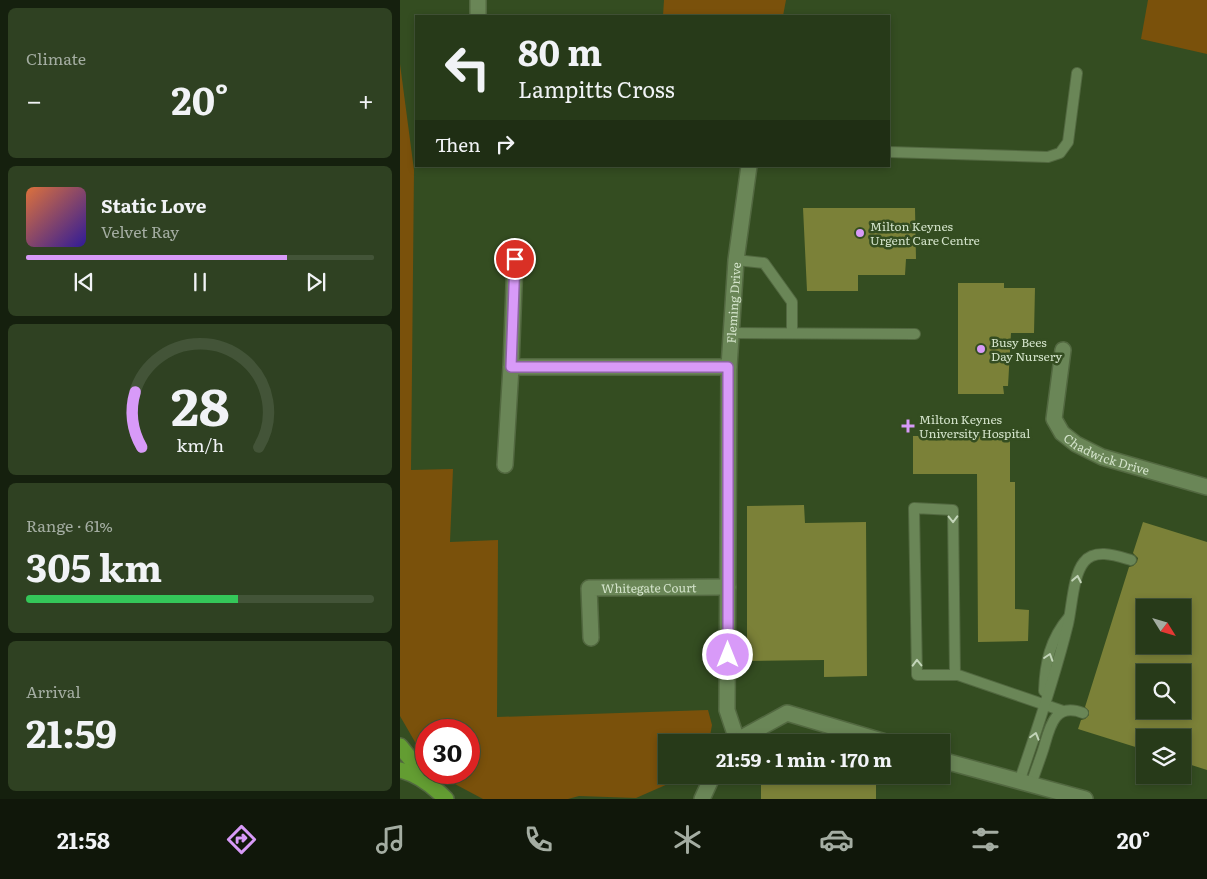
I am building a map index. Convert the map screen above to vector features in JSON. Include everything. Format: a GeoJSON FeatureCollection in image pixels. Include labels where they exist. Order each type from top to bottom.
{"type":"FeatureCollection","features":[{"type":"Feature","properties":{"kind":"highway"},"geometry":{"type":"LineString","coordinates":[[400,746],[446,799]]}},
{"type":"Feature","properties":{"kind":"highway"},"geometry":{"type":"LineString","coordinates":[[400,770],[410,772],[433,786]]}},
{"type":"Feature","properties":{"kind":"street"},"geometry":{"type":"LineString","coordinates":[[478,0],[478,15]]}},
{"type":"Feature","properties":{"kind":"street","name":"Fleming Drive"},"geometry":{"type":"LineString","coordinates":[[733,734],[727,710],[728,367],[736,260],[749,167]]}},
{"type":"Feature","properties":{"kind":"street"},"geometry":{"type":"LineString","coordinates":[[505,465],[515,259]]}},
{"type":"Feature","properties":{"kind":"street","name":"Chadwick Drive"},"geometry":{"type":"LineString","coordinates":[[1063,350],[1054,418],[1062,433],[1076,444],[1102,457],[1207,487]]}},
{"type":"Feature","properties":{"kind":"street"},"geometry":{"type":"LineString","coordinates":[[511,367],[728,367]]}},
{"type":"Feature","properties":{"kind":"street","name":"Whitegate Court"},"geometry":{"type":"LineString","coordinates":[[591,638],[590,588],[728,587]]}},
{"type":"Feature","properties":{"kind":"street"},"geometry":{"type":"LineString","coordinates":[[748,734],[787,713],[859,734]]}},
{"type":"Feature","properties":{"kind":"street"},"geometry":{"type":"LineString","coordinates":[[950,762],[1085,799]]}},
{"type":"Feature","properties":{"kind":"street"},"geometry":{"type":"LineString","coordinates":[[702,799],[709,784]]}},
{"type":"Feature","properties":{"kind":"lane"},"geometry":{"type":"LineString","coordinates":[[890,152],[1048,157],[1060,154],[1068,142],[1077,73]]}},
{"type":"Feature","properties":{"kind":"lane"},"geometry":{"type":"LineString","coordinates":[[736,260],[764,262],[792,302],[792,333]]}},
{"type":"Feature","properties":{"kind":"lane"},"geometry":{"type":"LineString","coordinates":[[731,333],[915,334]]}},
{"type":"Feature","properties":{"kind":"lane"},"geometry":{"type":"LineString","coordinates":[[955,675],[953,510],[914,508],[917,675],[955,675],[1063,711],[1074,710],[1083,713]]}},
{"type":"Feature","properties":{"kind":"lane"},"geometry":{"type":"LineString","coordinates":[[1025,783],[1044,705],[1070,615],[1078,570],[1084,561],[1094,555],[1106,554],[1131,560]]}},
{"type":"Feature","properties":{"kind":"lane"},"geometry":{"type":"LineString","coordinates":[[1025,783],[1053,719],[1063,711]]}},
{"type":"Feature","properties":{"kind":"shaded area"},"geometry":{"type":"Polygon","coordinates":[[[664,0],[786,0],[783,15],[663,15],[664,0]]]}},
{"type":"Feature","properties":{"kind":"shaded area"},"geometry":{"type":"Polygon","coordinates":[[[1148,0],[1207,0],[1207,54],[1141,39],[1148,0]]]}},
{"type":"Feature","properties":{"kind":"shaded area"},"geometry":{"type":"Polygon","coordinates":[[[400,64],[414,170],[411,470],[453,469],[450,542],[498,540],[497,717],[708,710],[712,725],[710,734],[658,734],[658,784],[668,784],[636,798],[579,796],[568,799],[483,799],[455,784],[480,784],[480,719],[415,719],[415,742],[400,716],[400,64]]]}},
{"type":"Feature","properties":{"kind":"building","name":"Milton Keynes Urgent Care Centre"},"geometry":{"type":"Polygon","coordinates":[[[803,208],[915,208],[916,259],[906,259],[905,275],[858,275],[858,291],[807,291],[803,208]]]}},
{"type":"Feature","properties":{"kind":"building","name":"Busy Bees Day Nursery"},"geometry":{"type":"Polygon","coordinates":[[[958,283],[1004,283],[1004,288],[1035,288],[1034,333],[1011,333],[1008,386],[1003,386],[1004,394],[958,394],[958,283]]]}},
{"type":"Feature","properties":{"kind":"building"},"geometry":{"type":"Polygon","coordinates":[[[913,436],[1010,436],[1010,482],[1015,482],[1015,609],[1029,610],[1028,641],[978,642],[977,474],[913,474],[913,436]]]}},
{"type":"Feature","properties":{"kind":"building"},"geometry":{"type":"Polygon","coordinates":[[[804,505],[805,523],[866,522],[867,676],[824,677],[824,660],[747,661],[747,506],[804,505]]]}},
{"type":"Feature","properties":{"kind":"building"},"geometry":{"type":"Polygon","coordinates":[[[1143,522],[1207,542],[1207,770],[1191,765],[1191,729],[1136,729],[1136,747],[1078,729],[1081,720],[1089,715],[1089,711],[1085,707],[1129,567],[1137,562],[1138,558],[1133,553],[1143,522]]]}},
{"type":"Feature","properties":{"kind":"building"},"geometry":{"type":"Polygon","coordinates":[[[761,784],[876,784],[876,799],[761,799],[761,784]]]}},
{"type":"Feature","properties":{"kind":"place","name":"Milton Keynes Urgent Care Centre"},"geometry":{"type":"Point","coordinates":[860,233]}},
{"type":"Feature","properties":{"kind":"place","name":"Busy Bees Day Nursery"},"geometry":{"type":"Point","coordinates":[981,349]}},
{"type":"Feature","properties":{"kind":"place","name":"Milton Keynes University Hospital"},"geometry":{"type":"Point","coordinates":[908,426]}},
{"type":"Feature","properties":{"kind":"route"},"geometry":{"type":"LineString","coordinates":[[515,259],[511,367],[728,367],[728,655]]}}]}
